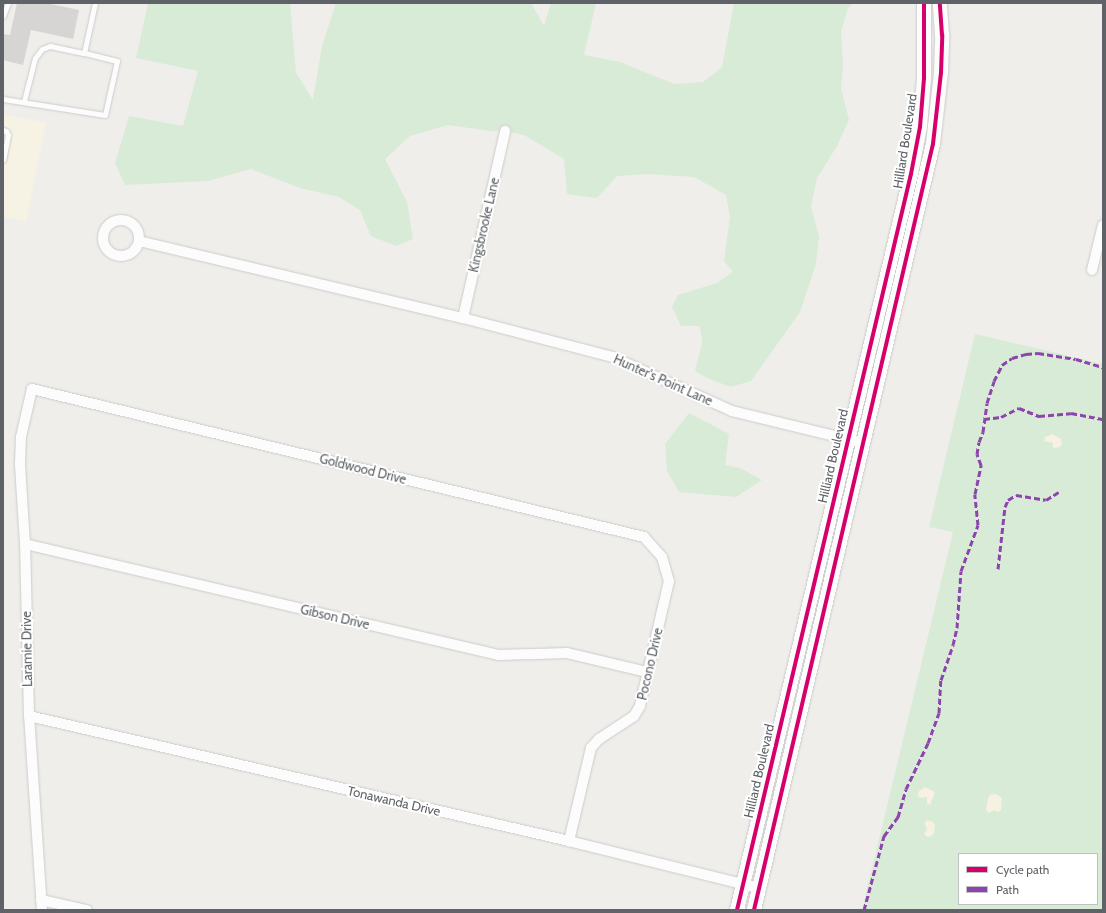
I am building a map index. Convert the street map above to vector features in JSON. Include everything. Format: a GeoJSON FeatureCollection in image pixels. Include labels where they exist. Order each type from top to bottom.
{"type":"FeatureCollection","features":[{"type":"Feature","properties":{"kind":"main road","name":"Hilliard Boulevard"},"geometry":{"type":"LineString","coordinates":[[737,910],[911,174],[920,126],[924,78],[924,3]]}},
{"type":"Feature","properties":{"kind":"main road","name":"Hilliard Boulevard"},"geometry":{"type":"LineString","coordinates":[[754,910],[933,144],[941,73],[942,35],[940,3]]}},
{"type":"Feature","properties":{"kind":"street","name":"Kingsbrooke Lane"},"geometry":{"type":"LineString","coordinates":[[463,318],[505,131]]}},
{"type":"Feature","properties":{"kind":"street"},"geometry":{"type":"LineString","coordinates":[[1092,270],[1103,225]]}},
{"type":"Feature","properties":{"kind":"street","name":"Hunter's Point Lane"},"geometry":{"type":"LineString","coordinates":[[139,240],[463,318],[613,357],[732,410],[863,443]]}},
{"type":"Feature","properties":{"kind":"street","name":"Laramie Drive"},"geometry":{"type":"LineString","coordinates":[[32,389],[21,438],[20,464],[25,544],[29,716],[41,905]]}},
{"type":"Feature","properties":{"kind":"street","name":"Goldwood Drive"},"geometry":{"type":"LineString","coordinates":[[32,389],[644,537],[662,557],[669,581]]}},
{"type":"Feature","properties":{"kind":"street","name":"Gibson Drive"},"geometry":{"type":"LineString","coordinates":[[25,544],[499,655],[567,652],[647,672]]}},
{"type":"Feature","properties":{"kind":"street","name":"Pocono Drive"},"geometry":{"type":"LineString","coordinates":[[569,841],[591,748],[599,739],[634,716],[640,706],[669,581]]}},
{"type":"Feature","properties":{"kind":"street","name":"Tonawanda Drive"},"geometry":{"type":"LineString","coordinates":[[29,716],[569,841],[759,888]]}},
{"type":"Feature","properties":{"kind":"street"},"geometry":{"type":"LineString","coordinates":[[41,905],[87,910]]}},
{"type":"Feature","properties":{"kind":"lane"},"geometry":{"type":"LineString","coordinates":[[3,16],[8,3]]}},
{"type":"Feature","properties":{"kind":"lane"},"geometry":{"type":"LineString","coordinates":[[84,53],[95,3]]}},
{"type":"Feature","properties":{"kind":"lane"},"geometry":{"type":"LineString","coordinates":[[3,99],[24,101],[105,115],[117,61],[50,46],[42,49],[35,58],[24,101]]}},
{"type":"Feature","properties":{"kind":"lane"},"geometry":{"type":"LineString","coordinates":[[3,130],[6,131],[8,135],[3,160]]}},
{"type":"Feature","properties":{"kind":"shaded area"},"geometry":{"type":"Polygon","coordinates":[[[3,114],[46,123],[26,221],[3,217],[3,114]]]}},
{"type":"Feature","properties":{"kind":"green space"},"geometry":{"type":"Polygon","coordinates":[[[148,3],[290,3],[296,73],[313,100],[322,46],[336,3],[531,3],[544,26],[551,3],[596,3],[584,55],[620,62],[674,84],[703,82],[722,67],[734,3],[853,3],[848,8],[841,32],[843,65],[841,88],[849,120],[837,146],[817,178],[811,206],[819,237],[816,264],[800,312],[751,381],[731,387],[709,379],[695,371],[702,343],[700,326],[681,326],[672,307],[678,295],[717,283],[733,272],[724,261],[730,217],[726,195],[694,177],[648,174],[617,176],[597,198],[567,194],[564,159],[524,135],[505,131],[491,131],[448,125],[410,136],[385,159],[407,202],[413,239],[396,246],[371,236],[360,210],[339,197],[300,188],[251,169],[208,181],[125,185],[115,163],[129,116],[183,126],[198,71],[136,58],[148,3]]]}},
{"type":"Feature","properties":{"kind":"green space"},"geometry":{"type":"Polygon","coordinates":[[[975,334],[1103,364],[1103,910],[862,910],[953,532],[929,527],[975,334]]]}},
{"type":"Feature","properties":{"kind":"green space"},"geometry":{"type":"Polygon","coordinates":[[[689,413],[729,434],[725,465],[740,468],[762,480],[736,497],[679,492],[667,471],[665,444],[689,413]]]}},
{"type":"Feature","properties":{"kind":"sand"},"geometry":{"type":"Polygon","coordinates":[[[1052,434],[1061,439],[1062,444],[1060,447],[1053,448],[1053,443],[1044,441],[1045,437],[1052,434]]]}},
{"type":"Feature","properties":{"kind":"sand"},"geometry":{"type":"Polygon","coordinates":[[[925,787],[935,792],[930,805],[927,803],[927,797],[920,798],[918,795],[919,791],[925,787]]]}},
{"type":"Feature","properties":{"kind":"sand"},"geometry":{"type":"Polygon","coordinates":[[[996,794],[1002,798],[1001,810],[998,812],[994,810],[989,813],[986,810],[988,799],[990,795],[996,794]]]}},
{"type":"Feature","properties":{"kind":"sand"},"geometry":{"type":"Polygon","coordinates":[[[927,820],[933,822],[935,825],[934,833],[930,837],[926,836],[924,833],[927,830],[925,823],[927,820]]]}},
{"type":"Feature","properties":{"kind":"building"},"geometry":{"type":"Polygon","coordinates":[[[17,3],[46,3],[79,10],[73,39],[31,30],[23,65],[3,60],[3,34],[10,35],[17,3]]]}},
{"type":"Feature","properties":{"kind":"marked path"},"geometry":{"type":"LineString","coordinates":[[864,910],[884,836],[898,817],[906,789],[928,743],[939,713],[941,680],[957,628],[961,571],[978,525],[975,494],[981,465],[977,454],[979,442],[983,432],[987,403],[994,381],[1002,365],[1012,358],[1026,354],[1038,353],[1076,359],[1103,367]]}},
{"type":"Feature","properties":{"kind":"marked path"},"geometry":{"type":"LineString","coordinates":[[984,419],[1001,417],[1019,408],[1039,416],[1071,413],[1103,419]]}},
{"type":"Feature","properties":{"kind":"marked path"},"geometry":{"type":"LineString","coordinates":[[998,569],[1005,507],[1008,500],[1016,495],[1046,500],[1059,492]]}},
{"type":"Feature","properties":{"kind":"cycle path"},"geometry":{"type":"LineString","coordinates":[[737,910],[911,174],[920,127],[924,78],[924,3]]}},
{"type":"Feature","properties":{"kind":"cycle path"},"geometry":{"type":"LineString","coordinates":[[754,910],[933,144],[941,73],[942,35],[940,3]]}}]}
